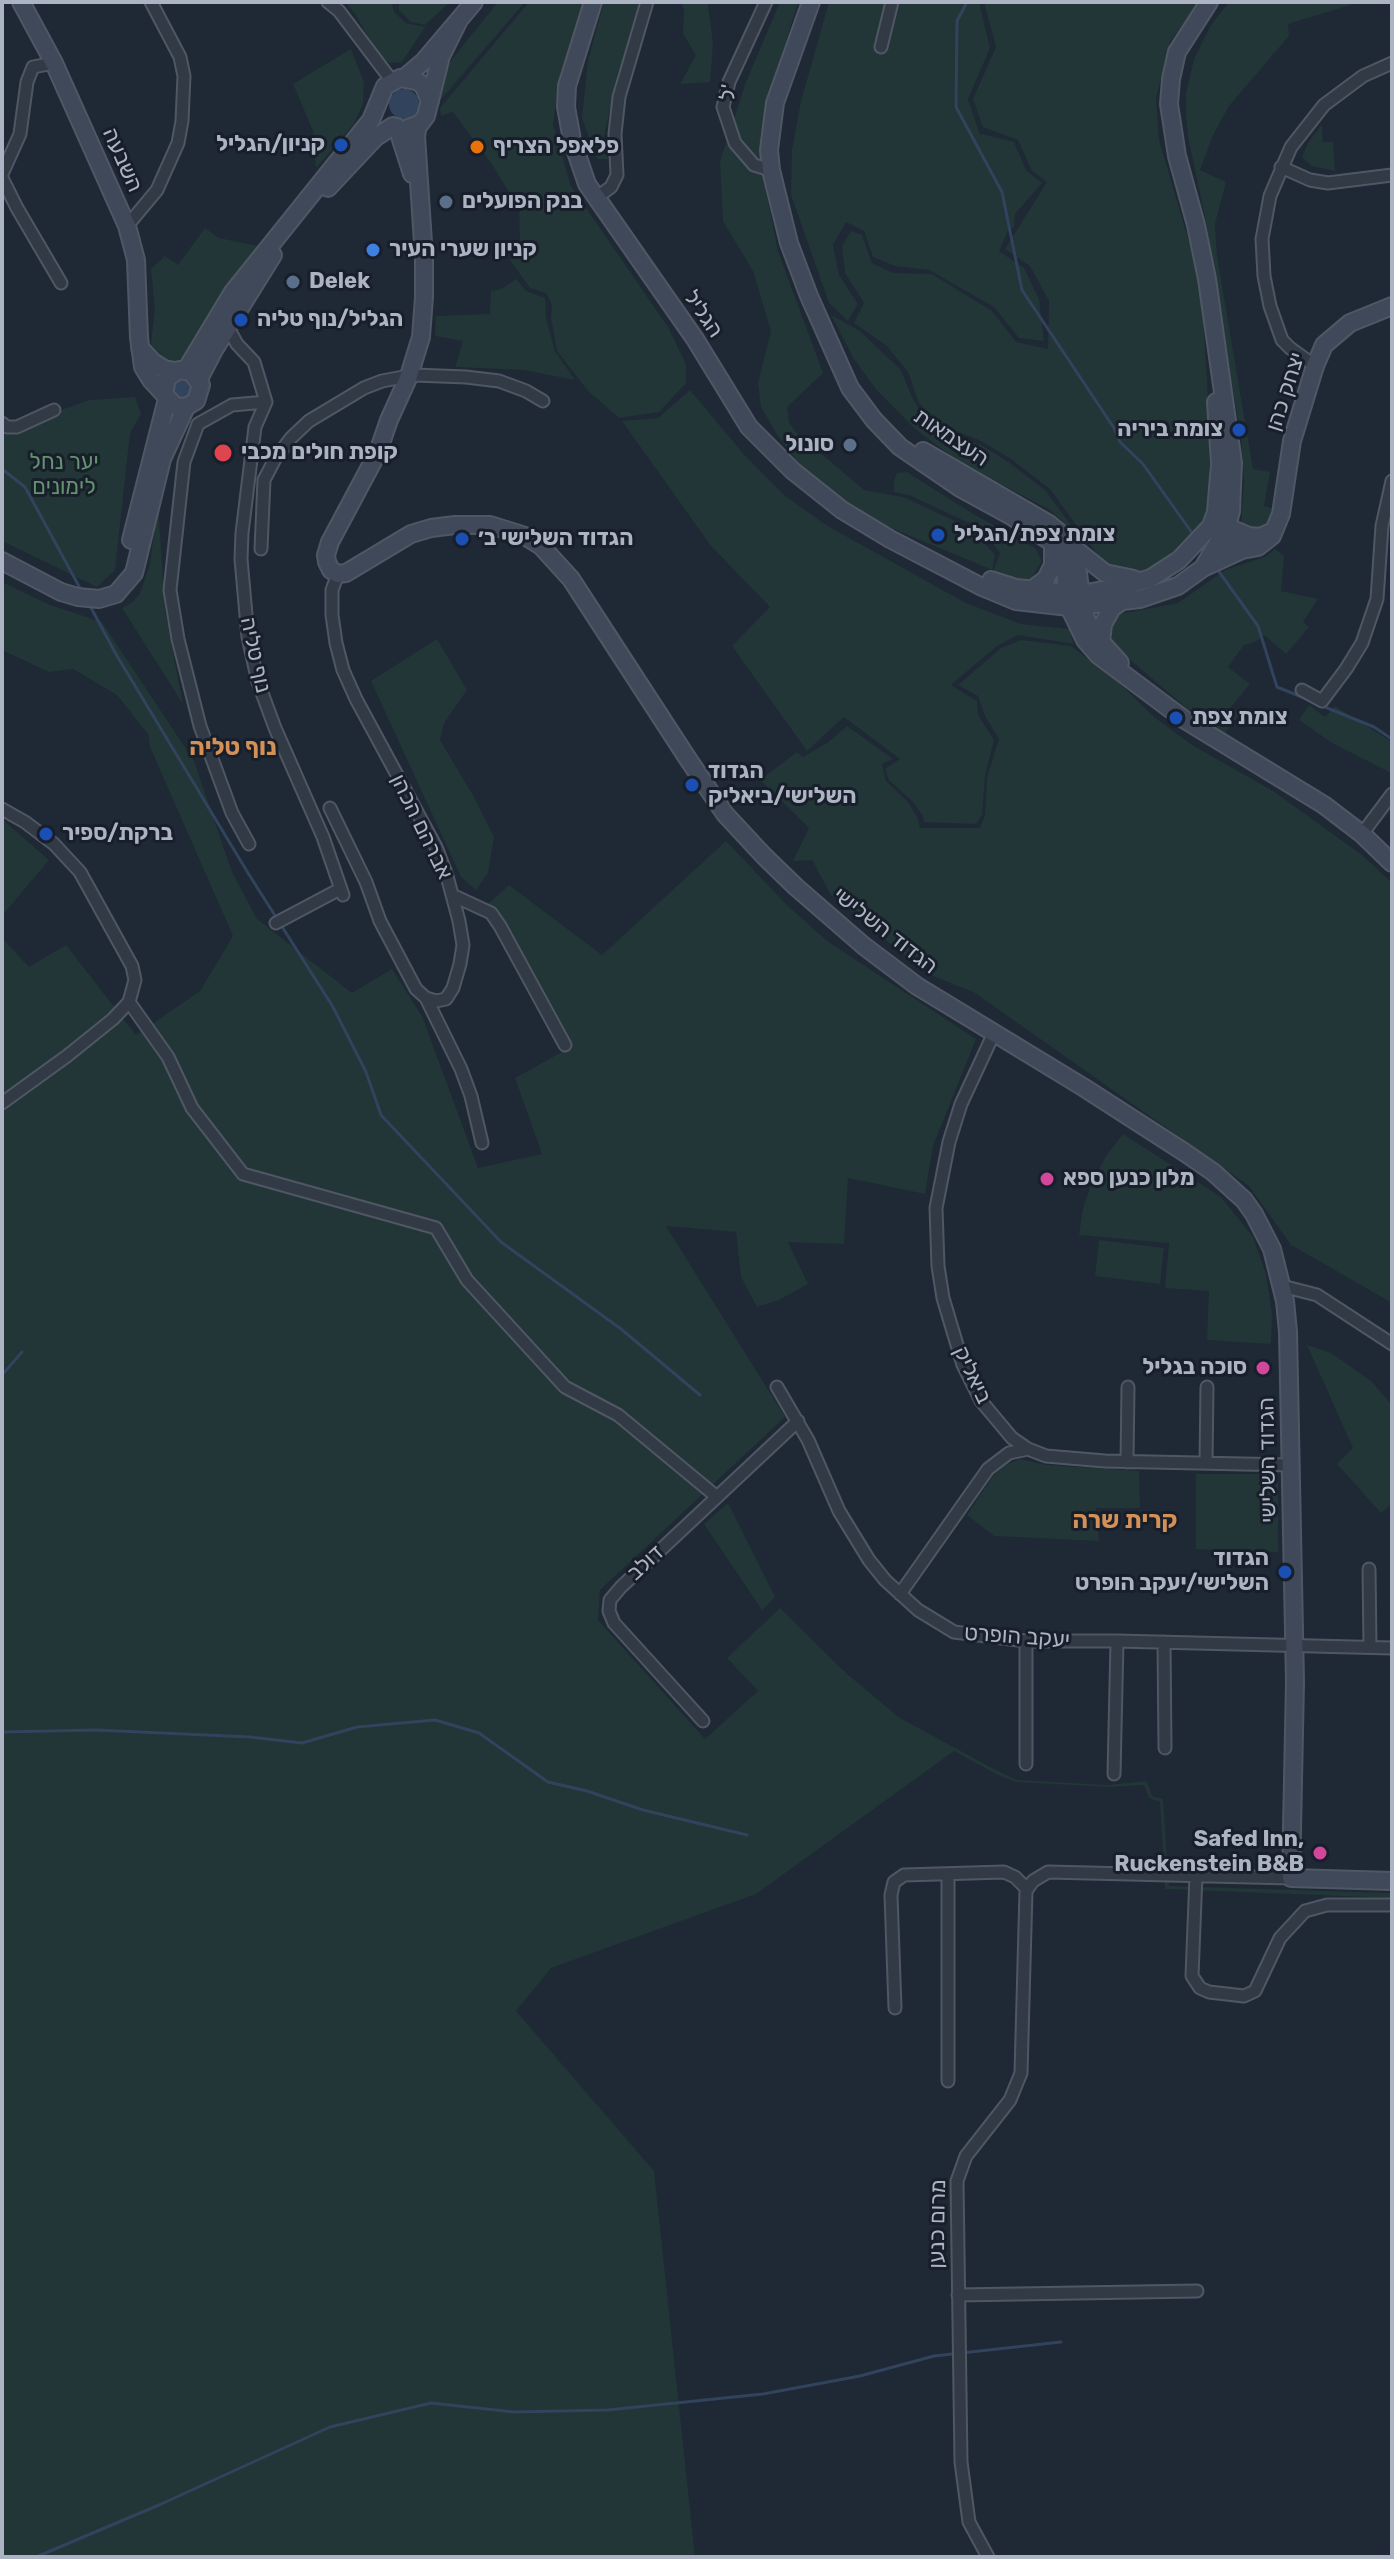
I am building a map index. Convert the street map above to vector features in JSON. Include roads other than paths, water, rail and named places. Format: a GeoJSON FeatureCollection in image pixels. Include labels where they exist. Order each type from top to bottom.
{"type":"FeatureCollection","features":[{"type":"Feature","properties":{"kind":"main road","name":"השבעה"},"geometry":{"type":"LineString","coordinates":[[21,2],[54,63],[127,226],[136,260],[143,367],[166,396]]}},
{"type":"Feature","properties":{"kind":"main road"},"geometry":{"type":"LineString","coordinates":[[187,373],[233,292],[371,120],[381,93],[424,61],[474,2]]}},
{"type":"Feature","properties":{"kind":"main road","name":"הגליל"},"geometry":{"type":"LineString","coordinates":[[593,2],[567,86],[566,107],[578,161],[587,184],[695,339],[749,427],[793,471],[842,510],[890,539],[980,586],[1016,601],[1075,600]]}},
{"type":"Feature","properties":{"kind":"main road","name":"העצמאות"},"geometry":{"type":"LineString","coordinates":[[811,2],[775,103],[769,150],[771,170],[789,243],[850,388],[900,447],[960,488],[1061,544],[1105,573],[1144,580]]}},
{"type":"Feature","properties":{"kind":"main road"},"geometry":{"type":"LineString","coordinates":[[1203,568],[1232,497],[1233,463],[1199,239],[1177,156],[1169,104],[1177,52],[1209,2]]}},
{"type":"Feature","properties":{"kind":"main road"},"geometry":{"type":"LineString","coordinates":[[99,599],[126,566],[166,396],[167,378],[187,373],[214,350],[276,250],[325,191],[376,137],[395,127],[412,128],[426,116],[441,56],[458,22]]}},
{"type":"Feature","properties":{"kind":"main road"},"geometry":{"type":"LineString","coordinates":[[398,79],[423,85],[430,101]]}},
{"type":"Feature","properties":{"kind":"main road"},"geometry":{"type":"LineString","coordinates":[[379,101],[383,117],[395,127],[421,206]]}},
{"type":"Feature","properties":{"kind":"main road"},"geometry":{"type":"LineString","coordinates":[[338,574],[331,570],[327,562],[330,542],[378,452],[409,376],[421,337],[424,297],[416,136],[418,124]]}},
{"type":"Feature","properties":{"kind":"main road","name":"יצחק כהן"},"geometry":{"type":"LineString","coordinates":[[1276,531],[1292,441],[1324,345],[1340,330],[1362,317],[1392,306]]}},
{"type":"Feature","properties":{"kind":"main road"},"geometry":{"type":"LineString","coordinates":[[2,561],[61,592],[99,599],[116,594],[134,573],[162,459],[186,407],[196,401],[201,391],[187,373],[164,369],[140,348]]}},
{"type":"Feature","properties":{"kind":"main road"},"geometry":{"type":"LineString","coordinates":[[166,396],[175,406],[186,407]]}},
{"type":"Feature","properties":{"kind":"main road","name":"הגדוד השלישי"},"geometry":{"type":"LineString","coordinates":[[338,574],[353,570],[394,542],[431,528],[490,525],[525,536],[541,546],[571,579],[725,814],[796,887],[864,946],[917,986],[1083,1087],[1222,1179],[1244,1200],[1265,1233],[1282,1286],[1288,1332],[1294,1644],[1291,1878]]}},
{"type":"Feature","properties":{"kind":"main road"},"geometry":{"type":"LineString","coordinates":[[1220,530],[1242,550]]}},
{"type":"Feature","properties":{"kind":"main road"},"geometry":{"type":"LineString","coordinates":[[1075,600],[1144,580],[1179,560],[1220,530],[1260,537],[1276,531]]}},
{"type":"Feature","properties":{"kind":"main road"},"geometry":{"type":"LineString","coordinates":[[1075,600],[1122,601],[1151,596],[1178,586],[1203,568],[1242,550],[1258,547],[1276,531]]}},
{"type":"Feature","properties":{"kind":"main road"},"geometry":{"type":"LineString","coordinates":[[1034,588],[1046,579],[1061,544]]}},
{"type":"Feature","properties":{"kind":"main road"},"geometry":{"type":"LineString","coordinates":[[1061,544],[1085,640],[1098,655],[1185,720],[1314,798],[1362,834],[1392,863]]}},
{"type":"Feature","properties":{"kind":"main road","name":"הגליל"},"geometry":{"type":"LineString","coordinates":[[946,567],[1016,588],[1034,588],[1075,600]]}},
{"type":"Feature","properties":{"kind":"main road"},"geometry":{"type":"LineString","coordinates":[[1075,600],[1094,634],[1124,667],[1132,681]]}},
{"type":"Feature","properties":{"kind":"main road"},"geometry":{"type":"LineString","coordinates":[[1101,642],[1106,616],[1122,601]]}},
{"type":"Feature","properties":{"kind":"main road"},"geometry":{"type":"LineString","coordinates":[[1291,1878],[1392,1881]]}},
{"type":"Feature","properties":{"kind":"street"},"geometry":{"type":"LineString","coordinates":[[127,226],[157,190],[178,143],[182,121],[184,76],[180,57],[151,2]]}},
{"type":"Feature","properties":{"kind":"street"},"geometry":{"type":"LineString","coordinates":[[328,2],[398,79]]}},
{"type":"Feature","properties":{"kind":"street"},"geometry":{"type":"LineString","coordinates":[[596,198],[611,187],[617,175],[615,134],[619,97],[647,2]]}},
{"type":"Feature","properties":{"kind":"street","name":"ל'"},"geometry":{"type":"LineString","coordinates":[[766,2],[729,82],[723,107],[735,143],[754,165],[771,170]]}},
{"type":"Feature","properties":{"kind":"street"},"geometry":{"type":"LineString","coordinates":[[881,47],[892,2]]}},
{"type":"Feature","properties":{"kind":"street"},"geometry":{"type":"LineString","coordinates":[[54,63],[33,67],[27,82],[20,134],[2,176],[61,283]]}},
{"type":"Feature","properties":{"kind":"street"},"geometry":{"type":"LineString","coordinates":[[1315,366],[1290,348],[1280,335],[1264,276],[1262,239],[1265,218],[1281,167],[1291,147],[1324,105],[1363,76],[1392,63]]}},
{"type":"Feature","properties":{"kind":"street"},"geometry":{"type":"LineString","coordinates":[[1281,167],[1310,180],[1328,183],[1392,175]]}},
{"type":"Feature","properties":{"kind":"street"},"geometry":{"type":"LineString","coordinates":[[228,328],[237,344],[254,362],[266,402],[232,405],[198,424],[184,462],[170,590],[178,639],[200,726],[232,813],[249,844]]}},
{"type":"Feature","properties":{"kind":"street"},"geometry":{"type":"LineString","coordinates":[[214,350],[230,349],[254,362]]}},
{"type":"Feature","properties":{"kind":"street"},"geometry":{"type":"LineString","coordinates":[[261,549],[264,480],[275,459],[309,421],[364,388],[409,376],[466,377],[499,381],[543,401]]}},
{"type":"Feature","properties":{"kind":"street","name":"נוף טליה"},"geometry":{"type":"LineString","coordinates":[[266,402],[255,427],[242,533],[241,559],[248,637],[258,682],[323,837],[342,892],[276,923]]}},
{"type":"Feature","properties":{"kind":"street"},"geometry":{"type":"LineString","coordinates":[[2,423],[7,427],[17,427],[54,410]]}},
{"type":"Feature","properties":{"kind":"street"},"geometry":{"type":"LineString","coordinates":[[1302,690],[1322,701],[1362,643],[1377,599],[1382,526],[1392,481]]}},
{"type":"Feature","properties":{"kind":"street","name":"אברהם הכהן"},"geometry":{"type":"LineString","coordinates":[[338,574],[332,590],[332,615],[343,670],[436,847],[452,895],[463,945],[453,988],[446,999],[436,1001],[426,998]]}},
{"type":"Feature","properties":{"kind":"street"},"geometry":{"type":"LineString","coordinates":[[1362,834],[1392,794]]}},
{"type":"Feature","properties":{"kind":"street"},"geometry":{"type":"LineString","coordinates":[[330,808],[401,964],[416,989],[426,998],[461,1069],[482,1143]]}},
{"type":"Feature","properties":{"kind":"street"},"geometry":{"type":"LineString","coordinates":[[2,809],[54,844],[80,872],[132,966],[135,980],[129,1002],[113,1019],[2,1103]]}},
{"type":"Feature","properties":{"kind":"street"},"geometry":{"type":"LineString","coordinates":[[452,895],[491,913],[565,1045]]}},
{"type":"Feature","properties":{"kind":"street"},"geometry":{"type":"LineString","coordinates":[[129,1002],[168,1057],[192,1108],[243,1174],[436,1228],[467,1280],[565,1387],[618,1415],[717,1497]]}},
{"type":"Feature","properties":{"kind":"street","name":"ביאליק"},"geometry":{"type":"LineString","coordinates":[[994,1033],[961,1104],[946,1153],[936,1208],[938,1266],[943,1298],[963,1365],[981,1401],[997,1424],[1012,1438],[1046,1456],[1127,1462],[1290,1465]]}},
{"type":"Feature","properties":{"kind":"street"},"geometry":{"type":"LineString","coordinates":[[1282,1286],[1317,1295],[1392,1344]]}},
{"type":"Feature","properties":{"kind":"street","name":"יעקב הופרט"},"geometry":{"type":"LineString","coordinates":[[777,1387],[798,1421],[839,1511],[869,1560],[918,1610],[954,1632],[1026,1641],[1294,1644]]}},
{"type":"Feature","properties":{"kind":"street"},"geometry":{"type":"LineString","coordinates":[[1127,1462],[1128,1387]]}},
{"type":"Feature","properties":{"kind":"street"},"geometry":{"type":"LineString","coordinates":[[1206,1463],[1207,1387]]}},
{"type":"Feature","properties":{"kind":"street","name":"דולב"},"geometry":{"type":"LineString","coordinates":[[703,1721],[614,1623],[609,1611],[610,1600],[798,1421]]}},
{"type":"Feature","properties":{"kind":"street"},"geometry":{"type":"LineString","coordinates":[[900,1594],[988,1469],[1009,1453],[1028,1449]]}},
{"type":"Feature","properties":{"kind":"street"},"geometry":{"type":"LineString","coordinates":[[1369,1569],[1370,1647]]}},
{"type":"Feature","properties":{"kind":"street"},"geometry":{"type":"LineString","coordinates":[[1026,1641],[1026,1764]]}},
{"type":"Feature","properties":{"kind":"street"},"geometry":{"type":"LineString","coordinates":[[1114,1774],[1117,1641]]}},
{"type":"Feature","properties":{"kind":"street"},"geometry":{"type":"LineString","coordinates":[[1164,1642],[1165,1748]]}},
{"type":"Feature","properties":{"kind":"street"},"geometry":{"type":"LineString","coordinates":[[1294,1644],[1392,1648]]}},
{"type":"Feature","properties":{"kind":"street"},"geometry":{"type":"LineString","coordinates":[[895,2008],[891,1895],[894,1882],[904,1875],[1004,1872],[1015,1877],[1027,1889],[1033,1881],[1048,1872],[1291,1878]]}},
{"type":"Feature","properties":{"kind":"street"},"geometry":{"type":"LineString","coordinates":[[948,1874],[948,2081]]}},
{"type":"Feature","properties":{"kind":"street"},"geometry":{"type":"LineString","coordinates":[[1196,1875],[1192,1976],[1200,1988],[1209,1992],[1244,1996],[1255,1991],[1280,1938],[1305,1911],[1327,1905],[1392,1905]]}},
{"type":"Feature","properties":{"kind":"street","name":"מרום כנען"},"geometry":{"type":"LineString","coordinates":[[988,2557],[969,2522],[961,2462],[957,2181],[966,2156],[1010,2100],[1021,2073],[1027,1889]]}},
{"type":"Feature","properties":{"kind":"street"},"geometry":{"type":"LineString","coordinates":[[958,2295],[1197,2291]]}},
{"type":"Feature","properties":{"kind":"water"},"geometry":{"type":"Polygon","coordinates":[[[404,89],[415,93],[419,104],[415,115],[404,119],[393,115],[389,104],[393,93],[404,89]]]}},
{"type":"Feature","properties":{"kind":"water"},"geometry":{"type":"Polygon","coordinates":[[[171,378],[193,379],[194,397],[176,403],[168,382],[171,378]]]}},
{"type":"Feature","properties":{"kind":"waterway"},"geometry":{"type":"LineString","coordinates":[[967,2],[957,21],[956,107],[1002,192],[1022,290],[1114,428],[1120,442],[1143,464],[1195,537]]}},
{"type":"Feature","properties":{"kind":"waterway"},"geometry":{"type":"LineString","coordinates":[[2,469],[25,487],[81,590]]}},
{"type":"Feature","properties":{"kind":"waterway"},"geometry":{"type":"LineString","coordinates":[[1217,569],[1258,626],[1277,687],[1309,700]]}},
{"type":"Feature","properties":{"kind":"waterway"},"geometry":{"type":"LineString","coordinates":[[89,604],[248,873],[333,1007],[366,1072],[381,1115],[501,1242],[621,1329],[700,1395]]}},
{"type":"Feature","properties":{"kind":"waterway"},"geometry":{"type":"LineString","coordinates":[[1320,705],[1374,727],[1392,739]]}},
{"type":"Feature","properties":{"kind":"waterway"},"geometry":{"type":"LineString","coordinates":[[2,1375],[22,1352]]}},
{"type":"Feature","properties":{"kind":"waterway"},"geometry":{"type":"LineString","coordinates":[[2,1732],[96,1730],[250,1737],[302,1743],[357,1727],[435,1720],[479,1733],[548,1782],[643,1810],[747,1835]]}},
{"type":"Feature","properties":{"kind":"waterway"},"geometry":{"type":"LineString","coordinates":[[36,2557],[330,2427],[431,2403],[514,2412],[608,2410],[763,2394],[860,2376],[934,2356],[1061,2342]]}},
{"type":"Feature","properties":{"kind":"place","name":"קניון/הגליל"},"geometry":{"type":"Point","coordinates":[341,145]}},
{"type":"Feature","properties":{"kind":"place","name":"פלאפל הצריף"},"geometry":{"type":"Point","coordinates":[477,147]}},
{"type":"Feature","properties":{"kind":"place","name":"בנק הפועלים"},"geometry":{"type":"Point","coordinates":[446,202]}},
{"type":"Feature","properties":{"kind":"place","name":"קניון שערי העיר"},"geometry":{"type":"Point","coordinates":[373,250]}},
{"type":"Feature","properties":{"kind":"place","name":"Delek"},"geometry":{"type":"Point","coordinates":[293,282]}},
{"type":"Feature","properties":{"kind":"place","name":"הגליל/נוף טליה"},"geometry":{"type":"Point","coordinates":[241,320]}},
{"type":"Feature","properties":{"kind":"place","name":"צומת ביריה"},"geometry":{"type":"Point","coordinates":[1239,430]}},
{"type":"Feature","properties":{"kind":"place","name":"סונול"},"geometry":{"type":"Point","coordinates":[850,445]}},
{"type":"Feature","properties":{"kind":"place","name":"קופת חולים מכבי"},"geometry":{"type":"Point","coordinates":[223,453]}},
{"type":"Feature","properties":{"kind":"place","name":"צומת צפת/הגליל"},"geometry":{"type":"Point","coordinates":[938,535]}},
{"type":"Feature","properties":{"kind":"place","name":"הגדוד השלישי ב׳"},"geometry":{"type":"Point","coordinates":[462,539]}},
{"type":"Feature","properties":{"kind":"place","name":"צומת צפת"},"geometry":{"type":"Point","coordinates":[1176,718]}},
{"type":"Feature","properties":{"kind":"place","name":"הגדוד השלישי/ביאליק"},"geometry":{"type":"Point","coordinates":[692,785]}},
{"type":"Feature","properties":{"kind":"place","name":"ברקת/ספיר"},"geometry":{"type":"Point","coordinates":[46,834]}},
{"type":"Feature","properties":{"kind":"place","name":"מלון כנען ספא"},"geometry":{"type":"Point","coordinates":[1047,1179]}},
{"type":"Feature","properties":{"kind":"place","name":"סוכה בגליל"},"geometry":{"type":"Point","coordinates":[1263,1368]}},
{"type":"Feature","properties":{"kind":"place","name":"הגדוד השלישי/יעקב הופרט"},"geometry":{"type":"Point","coordinates":[1285,1572]}},
{"type":"Feature","properties":{"kind":"place","name":"Safed Inn, Ruckenstein B&B"},"geometry":{"type":"Point","coordinates":[1320,1853]}},
{"type":"Feature","properties":{"kind":"district","name":"נוף טליה"},"geometry":{"type":"Point","coordinates":[233,748]}},
{"type":"Feature","properties":{"kind":"district","name":"קרית שרה"},"geometry":{"type":"Point","coordinates":[1125,1521]}},
{"type":"Feature","properties":{"kind":"park label","name":"יער נחל לימונים"},"geometry":{"type":"Point","coordinates":[64,476]}}]}
